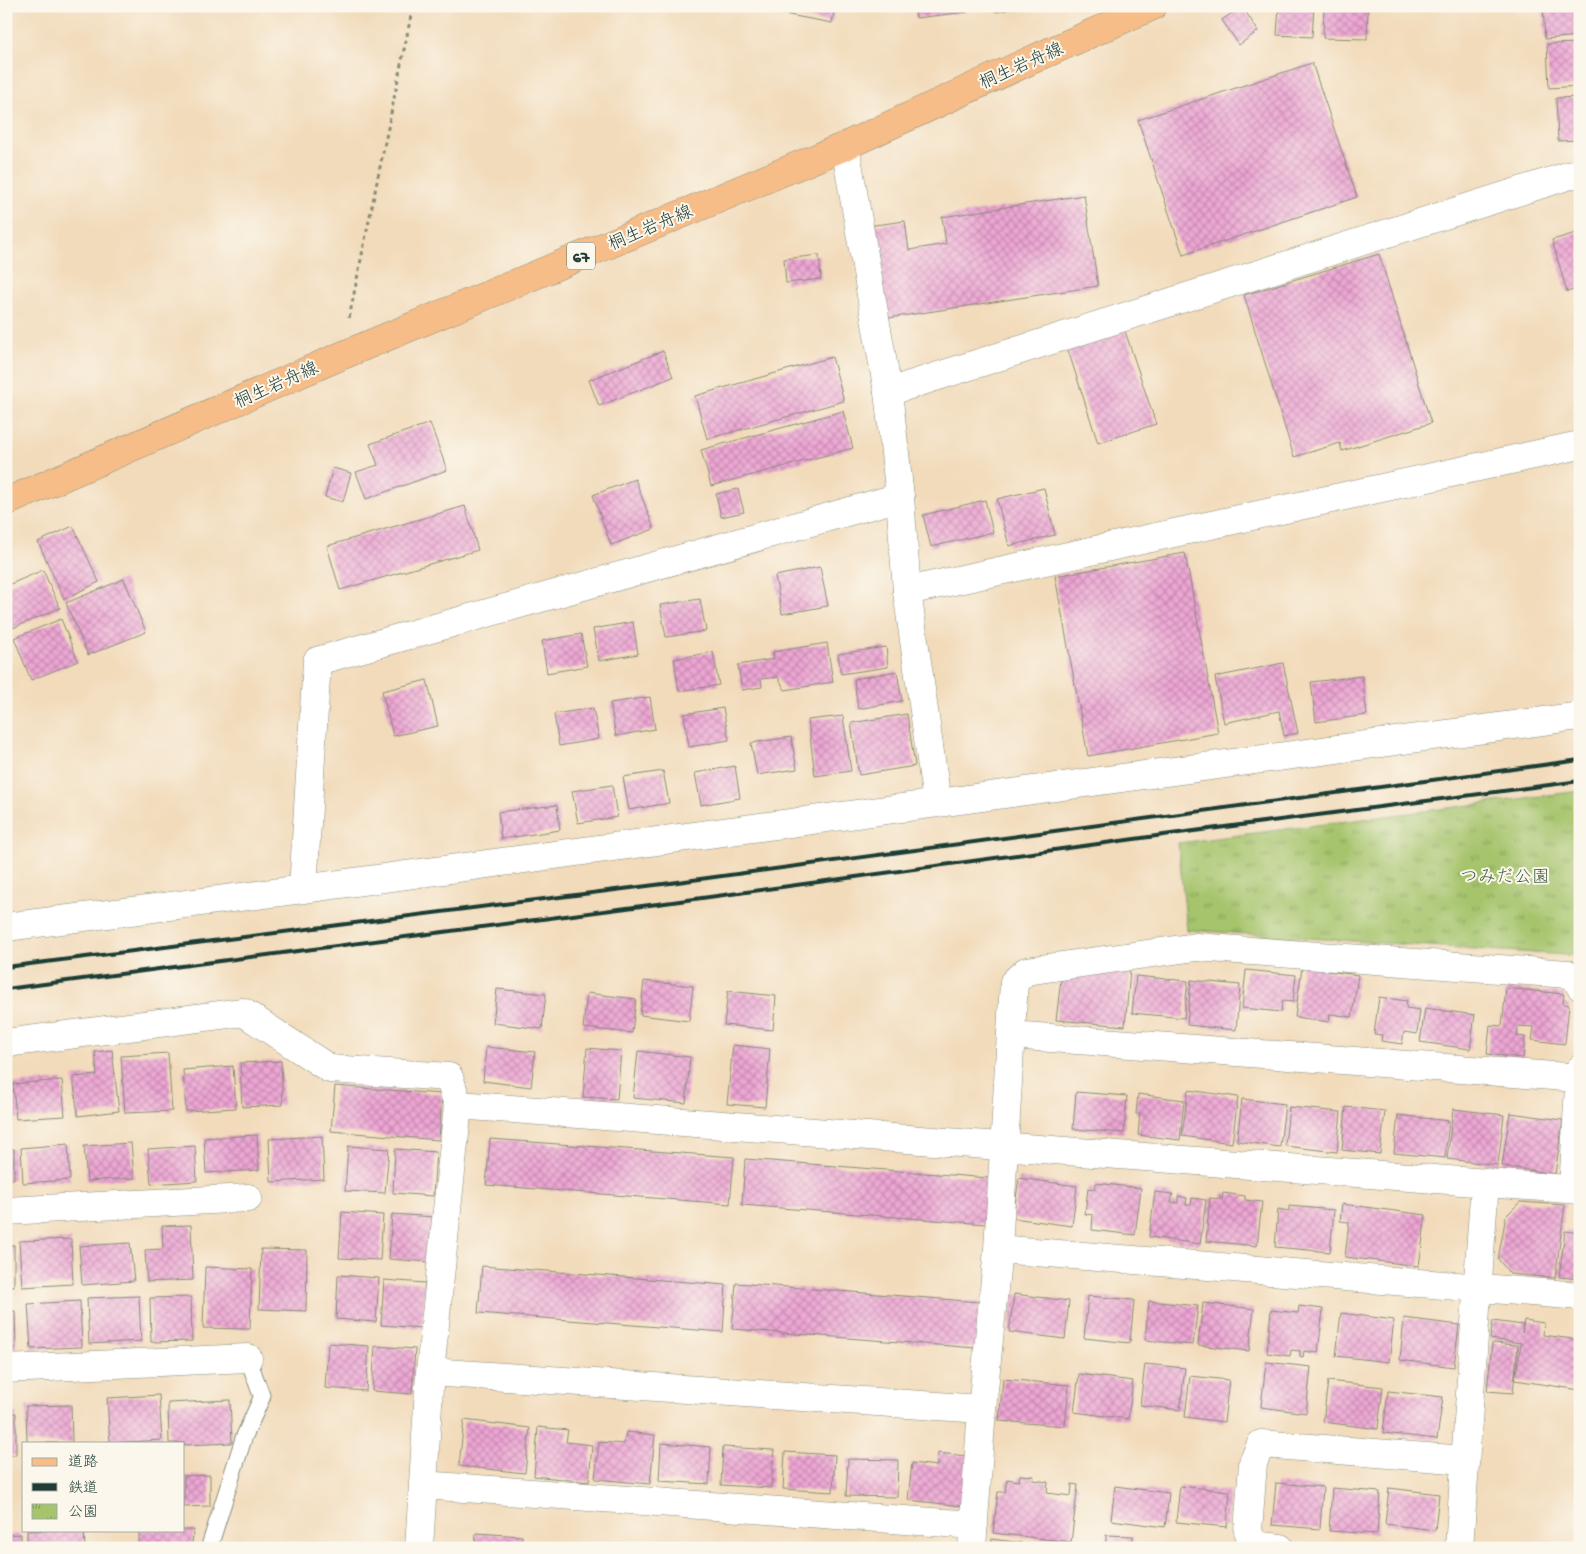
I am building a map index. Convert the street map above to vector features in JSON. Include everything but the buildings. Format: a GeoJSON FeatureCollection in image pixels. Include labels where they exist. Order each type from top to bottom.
{"type":"FeatureCollection","features":[{"type":"Feature","properties":{"kind":"main road","name":"桐生岩舟線"},"geometry":{"type":"LineString","coordinates":[[6,502],[341,356],[844,146],[1153,6]]}},
{"type":"Feature","properties":{"kind":"street"},"geometry":{"type":"LineString","coordinates":[[844,146],[888,392],[900,497],[907,591],[937,802]]}},
{"type":"Feature","properties":{"kind":"street"},"geometry":{"type":"LineString","coordinates":[[888,392],[1580,172]]}},
{"type":"Feature","properties":{"kind":"street"},"geometry":{"type":"LineString","coordinates":[[907,591],[1580,445]]}},
{"type":"Feature","properties":{"kind":"street"},"geometry":{"type":"LineString","coordinates":[[303,889],[317,661],[900,497]]}},
{"type":"Feature","properties":{"kind":"street"},"geometry":{"type":"LineString","coordinates":[[6,927],[303,889],[1580,716]]}},
{"type":"Feature","properties":{"kind":"street"},"geometry":{"type":"LineString","coordinates":[[423,1486],[973,1536],[982,1409],[998,1249],[1014,982],[1026,971],[1196,947],[1568,974],[1575,977],[1580,986]]}},
{"type":"Feature","properties":{"kind":"street"},"geometry":{"type":"LineString","coordinates":[[6,1043],[243,1012],[330,1069],[449,1077],[458,1105],[430,1372],[419,1548]]}},
{"type":"Feature","properties":{"kind":"street"},"geometry":{"type":"LineString","coordinates":[[1011,1035],[1579,1078]]}},
{"type":"Feature","properties":{"kind":"street"},"geometry":{"type":"LineString","coordinates":[[458,1105],[1577,1190],[1580,1069]]}},
{"type":"Feature","properties":{"kind":"street"},"geometry":{"type":"LineString","coordinates":[[1459,1548],[1485,1182]]}},
{"type":"Feature","properties":{"kind":"street"},"geometry":{"type":"LineString","coordinates":[[6,1211],[248,1198]]}},
{"type":"Feature","properties":{"kind":"street"},"geometry":{"type":"LineString","coordinates":[[998,1249],[1580,1296]]}},
{"type":"Feature","properties":{"kind":"street"},"geometry":{"type":"LineString","coordinates":[[6,1369],[248,1358]]}},
{"type":"Feature","properties":{"kind":"street"},"geometry":{"type":"LineString","coordinates":[[430,1372],[982,1409]]}},
{"type":"Feature","properties":{"kind":"street"},"geometry":{"type":"LineString","coordinates":[[1280,1548],[1254,1546],[1248,1531],[1253,1462],[1261,1444],[1465,1460]]}},
{"type":"Feature","properties":{"kind":"lane"},"geometry":{"type":"LineString","coordinates":[[209,1548],[244,1437],[262,1397],[248,1358]]}},
{"type":"Feature","properties":{"kind":"path"},"geometry":{"type":"LineString","coordinates":[[341,356],[413,6]]}},
{"type":"Feature","properties":{"kind":"green space","name":"つみだ公園"},"geometry":{"type":"Polygon","coordinates":[[[1580,791],[1580,956],[1187,930],[1178,843],[1580,791]]]}},
{"type":"Feature","properties":{"kind":"railway"},"geometry":{"type":"LineString","coordinates":[[6,967],[663,884],[1580,760]]}},
{"type":"Feature","properties":{"kind":"railway"},"geometry":{"type":"LineString","coordinates":[[6,989],[1580,781]]}}]}
